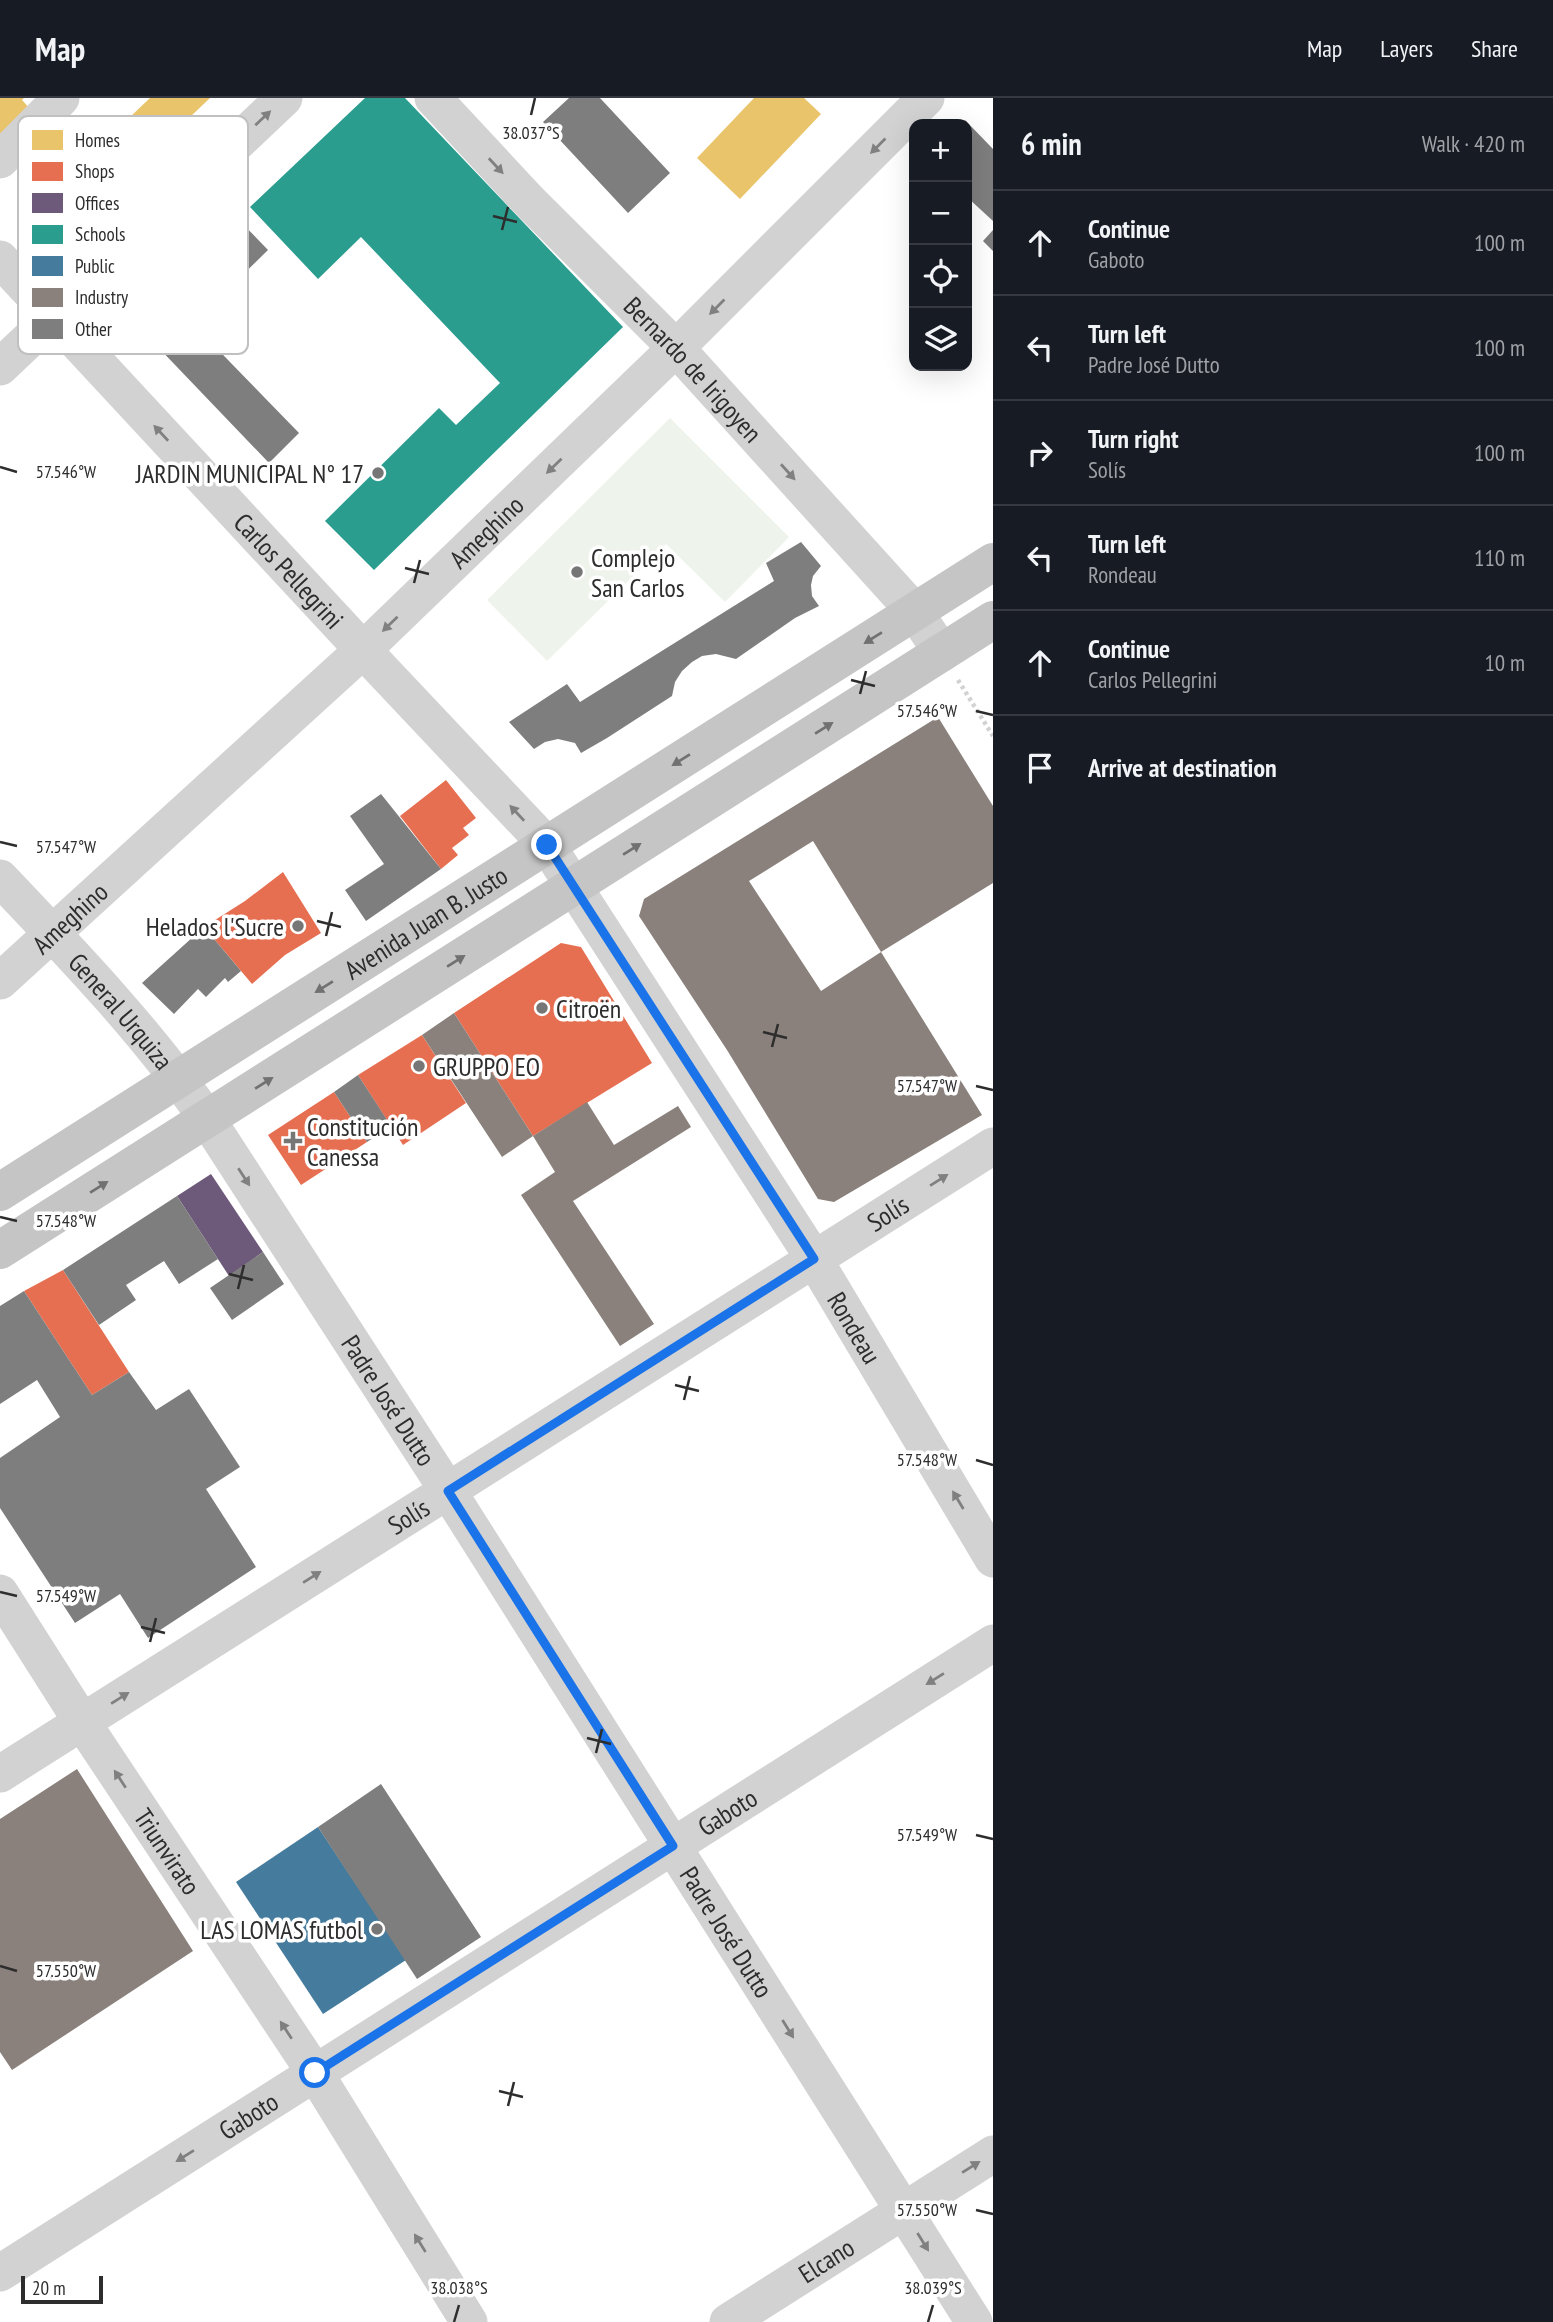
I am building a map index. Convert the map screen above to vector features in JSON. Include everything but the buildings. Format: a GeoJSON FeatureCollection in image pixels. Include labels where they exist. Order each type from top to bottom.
{"type":"FeatureCollection","features":[{"type":"Feature","properties":{"kind":"main road","name":"Avenida Juan B. Justo"},"geometry":{"type":"LineString","coordinates":[[0,1192],[993,562]]}},
{"type":"Feature","properties":{"kind":"main road","name":"Avenida Juan B. Justo"},"geometry":{"type":"LineString","coordinates":[[0,1250],[993,620]]}},
{"type":"Feature","properties":{"kind":"street"},"geometry":{"type":"LineString","coordinates":[[43,116],[61,98]]}},
{"type":"Feature","properties":{"kind":"street"},"geometry":{"type":"LineString","coordinates":[[248,132],[284,98]]}},
{"type":"Feature","properties":{"kind":"street","name":"Bernardo de Irigoyen"},"geometry":{"type":"LineString","coordinates":[[433,98],[528,200],[676,348],[915,612],[942,653]]}},
{"type":"Feature","properties":{"kind":"street","name":"Ameghino"},"geometry":{"type":"LineString","coordinates":[[0,981],[363,650],[676,348],[926,98]]}},
{"type":"Feature","properties":{"kind":"street"},"geometry":{"type":"LineString","coordinates":[[0,160],[18,142]]}},
{"type":"Feature","properties":{"kind":"street","name":"Carlos Pellegrini"},"geometry":{"type":"LineString","coordinates":[[0,259],[18,279]]}},
{"type":"Feature","properties":{"kind":"street"},"geometry":{"type":"LineString","coordinates":[[0,367],[18,350]]}},
{"type":"Feature","properties":{"kind":"street","name":"Carlos Pellegrini"},"geometry":{"type":"LineString","coordinates":[[87,354],[547,845],[574,886]]}},
{"type":"Feature","properties":{"kind":"street","name":"General Urquiza"},"geometry":{"type":"LineString","coordinates":[[0,878],[52,933],[179,1079],[206,1119]]}},
{"type":"Feature","properties":{"kind":"street","name":"Rondeau"},"geometry":{"type":"LineString","coordinates":[[574,886],[814,1259],[993,1559]]}},
{"type":"Feature","properties":{"kind":"street","name":"Padre José Dutto"},"geometry":{"type":"LineString","coordinates":[[206,1119],[448,1491],[974,2322]]}},
{"type":"Feature","properties":{"kind":"street","name":"Solís"},"geometry":{"type":"LineString","coordinates":[[0,1774],[993,1146]]}},
{"type":"Feature","properties":{"kind":"street","name":"Triunvirato"},"geometry":{"type":"LineString","coordinates":[[0,1593],[82,1722],[315,2073],[469,2322]]}},
{"type":"Feature","properties":{"kind":"street","name":"Gaboto"},"geometry":{"type":"LineString","coordinates":[[0,2273],[993,1643]]}},
{"type":"Feature","properties":{"kind":"street","name":"Elcano"},"geometry":{"type":"LineString","coordinates":[[728,2322],[993,2154]]}},
{"type":"Feature","properties":{"kind":"path"},"geometry":{"type":"LineString","coordinates":[[942,653],[993,736]]}},
{"type":"Feature","properties":{"kind":"shaded area"},"geometry":{"type":"Polygon","coordinates":[[[670,418],[789,537],[725,602],[666,544],[547,661],[487,600],[670,418]]]}},
{"type":"Feature","properties":{"kind":"place","name":"JARDIN MUNICIPAL N° 17"},"geometry":{"type":"Point","coordinates":[378,473]}},
{"type":"Feature","properties":{"kind":"place","name":"Complejo San Carlos"},"geometry":{"type":"Point","coordinates":[577,572]}},
{"type":"Feature","properties":{"kind":"place","name":"Helados l'Sucre"},"geometry":{"type":"Point","coordinates":[298,926]}},
{"type":"Feature","properties":{"kind":"place","name":"Citroën"},"geometry":{"type":"Point","coordinates":[542,1008]}},
{"type":"Feature","properties":{"kind":"place","name":"GRUPPO EO"},"geometry":{"type":"Point","coordinates":[419,1066]}},
{"type":"Feature","properties":{"kind":"place","name":"Constitución Canessa"},"geometry":{"type":"Point","coordinates":[293,1141]}},
{"type":"Feature","properties":{"kind":"place","name":"LAS LOMAS futbol"},"geometry":{"type":"Point","coordinates":[377,1929]}},
{"type":"Feature","properties":{"kind":"route"},"geometry":{"type":"LineString","coordinates":[[315,2073],[673,1846],[448,1491],[814,1259],[547,845]]}}]}
